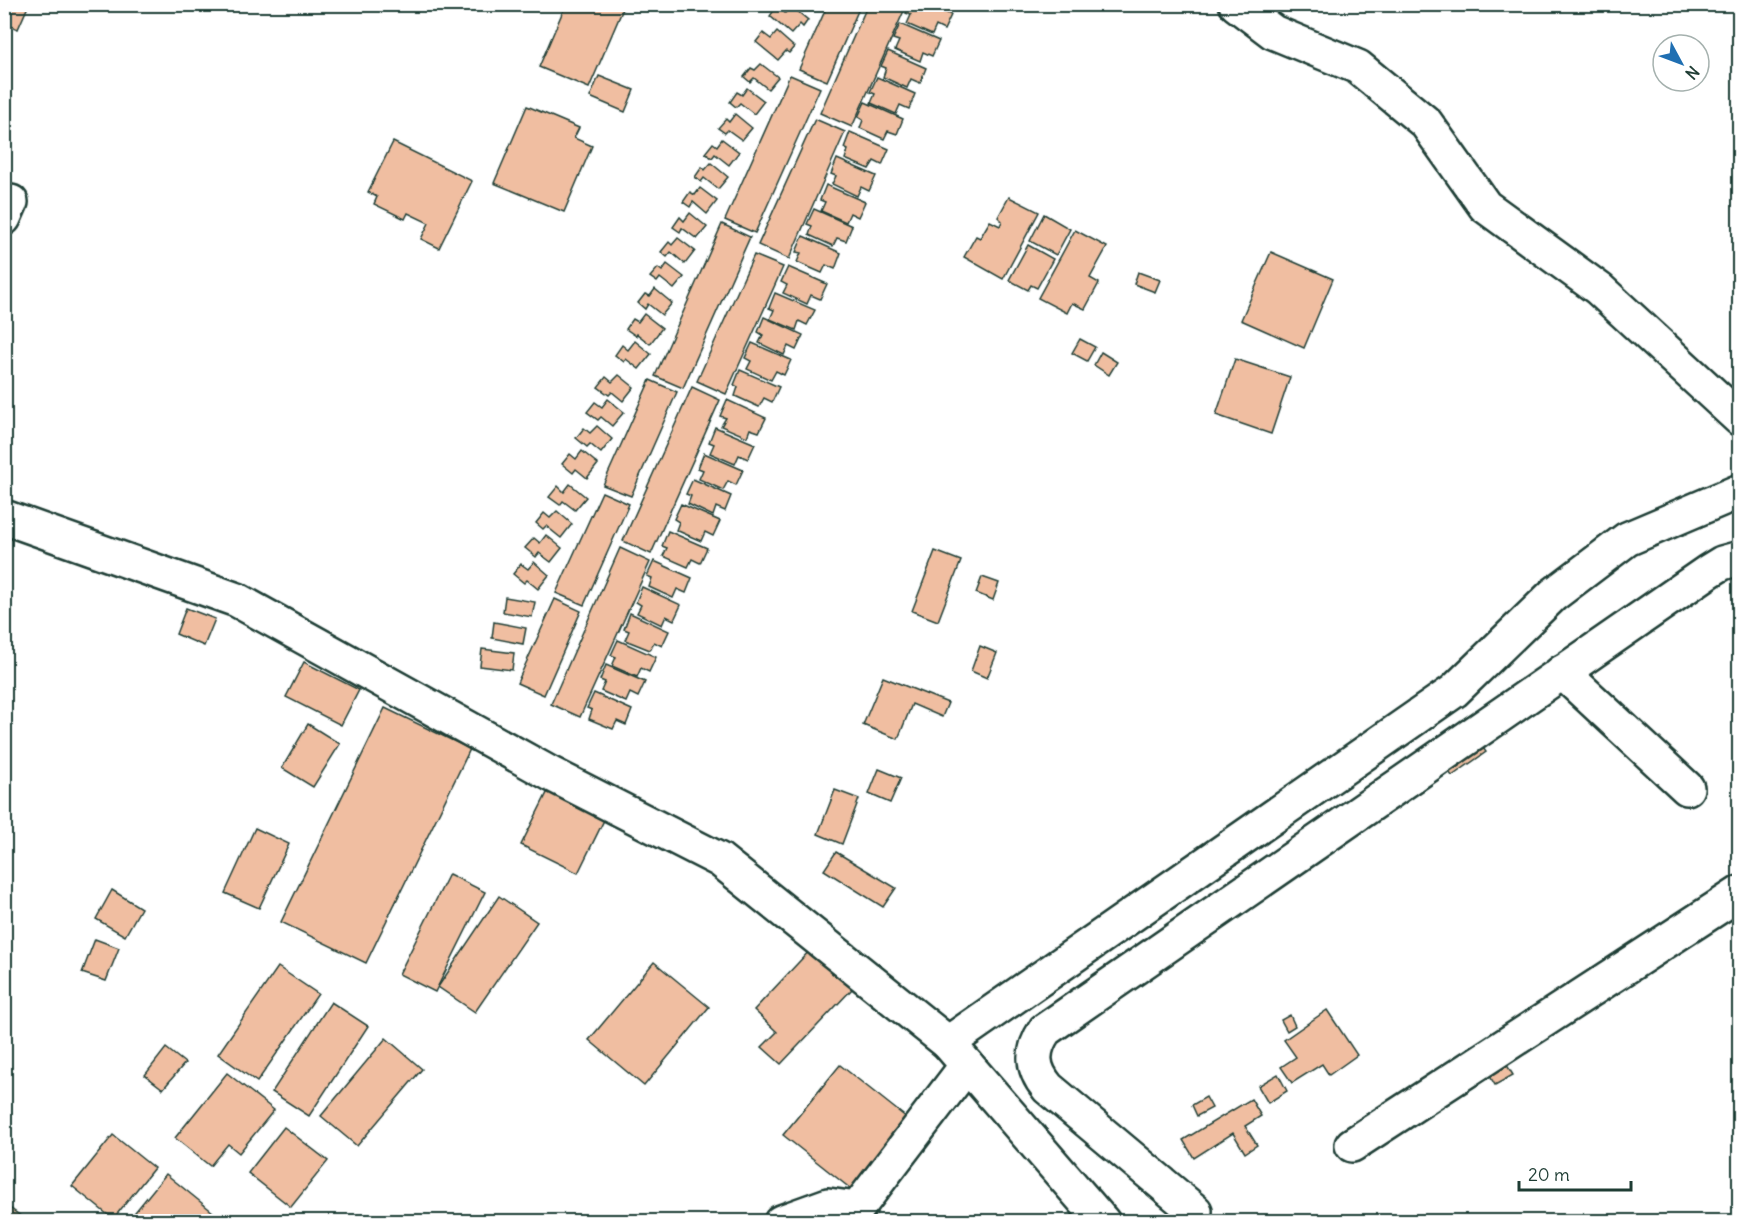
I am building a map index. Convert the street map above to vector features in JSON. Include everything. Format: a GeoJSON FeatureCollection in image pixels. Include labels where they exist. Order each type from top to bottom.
{"type":"FeatureCollection","features":[{"type":"Feature","properties":{"kind":"street"},"geometry":{"type":"LineString","coordinates":[[1236,4],[1273,32],[1358,67],[1426,123],[1485,206],[1599,289],[1740,419]]}},
{"type":"Feature","properties":{"kind":"street"},"geometry":{"type":"LineString","coordinates":[[781,1221],[828,1205],[856,1209],[957,1054],[1454,691],[1553,595],[1627,539],[1740,491]]}},
{"type":"Feature","properties":{"kind":"street"},"geometry":{"type":"LineString","coordinates":[[4,517],[237,600],[551,774],[720,860],[957,1054],[1103,1221]]}},
{"type":"Feature","properties":{"kind":"street"},"geometry":{"type":"LineString","coordinates":[[1195,1211],[1048,1088],[1035,1067],[1034,1054],[1045,1030],[1708,571],[1722,563],[1740,558]]}},
{"type":"Feature","properties":{"kind":"street"},"geometry":{"type":"LineString","coordinates":[[1562,672],[1687,788]]}},
{"type":"Feature","properties":{"kind":"street"},"geometry":{"type":"LineString","coordinates":[[1352,1145],[1740,893]]}},
{"type":"Feature","properties":{"kind":"building"},"geometry":{"type":"Polygon","coordinates":[[[4,4],[29,4],[18,29],[8,25],[4,29],[4,4]]]}},
{"type":"Feature","properties":{"kind":"building"},"geometry":{"type":"Polygon","coordinates":[[[566,4],[625,4],[589,88],[539,67],[566,4]]]}},
{"type":"Feature","properties":{"kind":"building"},"geometry":{"type":"Polygon","coordinates":[[[828,4],[861,4],[827,81],[799,69],[828,4]]]}},
{"type":"Feature","properties":{"kind":"building"},"geometry":{"type":"Polygon","coordinates":[[[868,4],[907,4],[852,127],[820,113],[868,4]]]}},
{"type":"Feature","properties":{"kind":"building"},"geometry":{"type":"Polygon","coordinates":[[[910,4],[928,4],[951,15],[944,30],[936,26],[932,35],[907,24],[911,15],[906,13],[910,4]]]}},
{"type":"Feature","properties":{"kind":"building"},"geometry":{"type":"Polygon","coordinates":[[[777,6],[785,13],[791,6],[808,20],[803,27],[800,24],[791,34],[770,16],[777,6]]]}},
{"type":"Feature","properties":{"kind":"building"},"geometry":{"type":"Polygon","coordinates":[[[900,24],[939,41],[932,56],[923,52],[920,61],[895,50],[899,41],[893,39],[900,24]]]}},
{"type":"Feature","properties":{"kind":"building"},"geometry":{"type":"Polygon","coordinates":[[[777,32],[794,47],[789,53],[786,51],[778,60],[756,42],[763,33],[771,39],[777,32]]]}},
{"type":"Feature","properties":{"kind":"building"},"geometry":{"type":"Polygon","coordinates":[[[888,51],[926,68],[920,83],[911,79],[907,88],[883,77],[886,68],[881,66],[888,51]]]}},
{"type":"Feature","properties":{"kind":"building"},"geometry":{"type":"Polygon","coordinates":[[[761,64],[778,77],[768,89],[754,78],[750,82],[744,77],[751,68],[755,70],[761,64]]]}},
{"type":"Feature","properties":{"kind":"building"},"geometry":{"type":"Polygon","coordinates":[[[790,75],[820,88],[755,233],[725,220],[790,75]]]}},
{"type":"Feature","properties":{"kind":"building"},"geometry":{"type":"Polygon","coordinates":[[[599,76],[634,90],[625,112],[590,97],[599,76]]]}},
{"type":"Feature","properties":{"kind":"building"},"geometry":{"type":"Polygon","coordinates":[[[877,77],[915,94],[909,109],[900,105],[896,114],[871,103],[875,94],[870,92],[877,77]]]}},
{"type":"Feature","properties":{"kind":"building"},"geometry":{"type":"Polygon","coordinates":[[[747,88],[764,101],[754,114],[740,103],[736,107],[730,102],[737,92],[742,95],[747,88]]]}},
{"type":"Feature","properties":{"kind":"building"},"geometry":{"type":"Polygon","coordinates":[[[865,102],[903,119],[897,134],[888,131],[884,139],[860,128],[863,120],[858,117],[865,102]]]}},
{"type":"Feature","properties":{"kind":"building"},"geometry":{"type":"Polygon","coordinates":[[[527,106],[579,128],[574,138],[592,146],[564,212],[494,183],[527,106]]]}},
{"type":"Feature","properties":{"kind":"building"},"geometry":{"type":"Polygon","coordinates":[[[735,114],[752,128],[742,140],[728,130],[725,133],[718,128],[726,119],[729,122],[735,114]]]}},
{"type":"Feature","properties":{"kind":"building"},"geometry":{"type":"Polygon","coordinates":[[[815,119],[845,132],[789,259],[758,245],[815,119]]]}},
{"type":"Feature","properties":{"kind":"building"},"geometry":{"type":"Polygon","coordinates":[[[850,132],[889,149],[882,165],[874,161],[869,169],[845,159],[848,150],[844,148],[850,132]]]}},
{"type":"Feature","properties":{"kind":"building"},"geometry":{"type":"Polygon","coordinates":[[[722,139],[739,152],[729,165],[715,154],[712,158],[705,153],[713,143],[717,146],[722,139]]]}},
{"type":"Feature","properties":{"kind":"building"},"geometry":{"type":"Polygon","coordinates":[[[393,142],[472,181],[439,248],[421,239],[429,223],[408,213],[405,219],[374,204],[377,197],[368,192],[393,142]]]}},
{"type":"Feature","properties":{"kind":"building"},"geometry":{"type":"Polygon","coordinates":[[[837,159],[876,176],[869,191],[861,187],[857,196],[832,184],[836,176],[831,174],[837,159]]]}},
{"type":"Feature","properties":{"kind":"building"},"geometry":{"type":"Polygon","coordinates":[[[711,163],[728,177],[718,189],[704,178],[701,182],[695,177],[702,167],[705,170],[711,163]]]}},
{"type":"Feature","properties":{"kind":"building"},"geometry":{"type":"Polygon","coordinates":[[[826,185],[865,202],[858,217],[850,213],[846,222],[821,211],[825,202],[820,200],[826,185]]]}},
{"type":"Feature","properties":{"kind":"building"},"geometry":{"type":"Polygon","coordinates":[[[700,188],[717,201],[707,214],[693,202],[690,207],[683,202],[690,192],[695,195],[700,188]]]}},
{"type":"Feature","properties":{"kind":"building"},"geometry":{"type":"Polygon","coordinates":[[[1009,197],[1039,212],[1003,279],[964,257],[976,236],[980,238],[990,221],[1000,226],[1002,221],[998,217],[1009,197]]]}},
{"type":"Feature","properties":{"kind":"building"},"geometry":{"type":"Polygon","coordinates":[[[814,209],[852,226],[846,241],[837,238],[833,246],[809,235],[812,226],[807,224],[814,209]]]}},
{"type":"Feature","properties":{"kind":"building"},"geometry":{"type":"Polygon","coordinates":[[[690,213],[707,227],[697,239],[682,228],[680,232],[673,227],[680,217],[684,221],[690,213]]]}},
{"type":"Feature","properties":{"kind":"building"},"geometry":{"type":"Polygon","coordinates":[[[1044,214],[1070,229],[1056,255],[1030,241],[1044,214]]]}},
{"type":"Feature","properties":{"kind":"building"},"geometry":{"type":"Polygon","coordinates":[[[722,224],[750,237],[683,388],[655,376],[722,224]]]}},
{"type":"Feature","properties":{"kind":"building"},"geometry":{"type":"Polygon","coordinates":[[[1075,230],[1107,247],[1090,278],[1099,283],[1085,309],[1072,303],[1067,313],[1038,298],[1075,230]]]}},
{"type":"Feature","properties":{"kind":"building"},"geometry":{"type":"Polygon","coordinates":[[[803,236],[841,253],[835,269],[826,265],[822,273],[797,262],[801,253],[796,252],[803,236]]]}},
{"type":"Feature","properties":{"kind":"building"},"geometry":{"type":"Polygon","coordinates":[[[678,238],[695,251],[685,264],[671,252],[667,257],[661,252],[669,242],[672,245],[678,238]]]}},
{"type":"Feature","properties":{"kind":"building"},"geometry":{"type":"Polygon","coordinates":[[[1028,245],[1053,259],[1037,288],[1031,285],[1028,290],[1009,280],[1028,245]]]}},
{"type":"Feature","properties":{"kind":"building"},"geometry":{"type":"Polygon","coordinates":[[[1271,252],[1333,279],[1304,348],[1241,320],[1271,252]]]}},
{"type":"Feature","properties":{"kind":"building"},"geometry":{"type":"Polygon","coordinates":[[[754,255],[783,267],[726,394],[697,381],[754,255]]]}},
{"type":"Feature","properties":{"kind":"building"},"geometry":{"type":"Polygon","coordinates":[[[667,264],[684,277],[674,289],[660,278],[657,282],[650,277],[658,268],[662,271],[667,264]]]}},
{"type":"Feature","properties":{"kind":"building"},"geometry":{"type":"Polygon","coordinates":[[[788,267],[827,284],[820,299],[811,295],[807,304],[783,293],[787,285],[781,282],[788,267]]]}},
{"type":"Feature","properties":{"kind":"building"},"geometry":{"type":"Polygon","coordinates":[[[1138,272],[1160,280],[1155,292],[1134,284],[1138,272]]]}},
{"type":"Feature","properties":{"kind":"building"},"geometry":{"type":"Polygon","coordinates":[[[655,289],[672,303],[662,315],[648,304],[645,309],[638,303],[645,294],[650,296],[655,289]]]}},
{"type":"Feature","properties":{"kind":"building"},"geometry":{"type":"Polygon","coordinates":[[[775,293],[815,310],[807,325],[799,321],[796,330],[770,319],[774,310],[769,308],[775,293]]]}},
{"type":"Feature","properties":{"kind":"building"},"geometry":{"type":"Polygon","coordinates":[[[644,314],[662,328],[650,344],[626,329],[633,319],[638,322],[644,314]]]}},
{"type":"Feature","properties":{"kind":"building"},"geometry":{"type":"Polygon","coordinates":[[[764,317],[803,335],[796,350],[788,346],[784,355],[759,343],[763,335],[758,332],[764,317]]]}},
{"type":"Feature","properties":{"kind":"building"},"geometry":{"type":"Polygon","coordinates":[[[1080,339],[1095,347],[1087,361],[1072,353],[1080,339]]]}},
{"type":"Feature","properties":{"kind":"building"},"geometry":{"type":"Polygon","coordinates":[[[635,341],[651,354],[639,369],[626,359],[624,362],[615,355],[622,345],[628,350],[635,341]]]}},
{"type":"Feature","properties":{"kind":"building"},"geometry":{"type":"Polygon","coordinates":[[[752,343],[791,360],[784,375],[776,371],[771,380],[747,369],[751,361],[745,358],[752,343]]]}},
{"type":"Feature","properties":{"kind":"building"},"geometry":{"type":"Polygon","coordinates":[[[1101,352],[1117,362],[1109,375],[1094,365],[1101,352]]]}},
{"type":"Feature","properties":{"kind":"building"},"geometry":{"type":"Polygon","coordinates":[[[1235,359],[1290,377],[1271,434],[1216,415],[1235,359]]]}},
{"type":"Feature","properties":{"kind":"building"},"geometry":{"type":"Polygon","coordinates":[[[740,370],[779,387],[772,402],[764,398],[759,407],[735,396],[738,387],[734,385],[740,370]]]}},
{"type":"Feature","properties":{"kind":"building"},"geometry":{"type":"Polygon","coordinates":[[[619,375],[634,387],[623,401],[612,392],[609,395],[598,387],[606,377],[612,382],[619,375]]]}},
{"type":"Feature","properties":{"kind":"building"},"geometry":{"type":"Polygon","coordinates":[[[650,380],[677,392],[631,496],[603,485],[650,380]]]}},
{"type":"Feature","properties":{"kind":"building"},"geometry":{"type":"Polygon","coordinates":[[[692,387],[720,400],[651,554],[623,541],[692,387]]]}},
{"type":"Feature","properties":{"kind":"building"},"geometry":{"type":"Polygon","coordinates":[[[608,399],[624,412],[612,426],[601,417],[598,420],[587,412],[595,402],[602,407],[608,399]]]}},
{"type":"Feature","properties":{"kind":"building"},"geometry":{"type":"Polygon","coordinates":[[[727,400],[766,418],[759,432],[750,429],[747,437],[721,426],[726,418],[720,416],[727,400]]]}},
{"type":"Feature","properties":{"kind":"building"},"geometry":{"type":"Polygon","coordinates":[[[597,426],[612,439],[601,453],[590,444],[587,447],[576,438],[584,428],[590,433],[597,426]]]}},
{"type":"Feature","properties":{"kind":"building"},"geometry":{"type":"Polygon","coordinates":[[[715,427],[755,444],[748,459],[739,455],[735,464],[710,453],[714,444],[709,442],[715,427]]]}},
{"type":"Feature","properties":{"kind":"building"},"geometry":{"type":"Polygon","coordinates":[[[582,451],[598,464],[587,478],[576,469],[573,473],[562,464],[570,454],[576,459],[582,451]]]}},
{"type":"Feature","properties":{"kind":"building"},"geometry":{"type":"Polygon","coordinates":[[[704,453],[743,470],[736,485],[728,481],[723,490],[699,479],[703,470],[698,468],[704,453]]]}},
{"type":"Feature","properties":{"kind":"building"},"geometry":{"type":"Polygon","coordinates":[[[693,479],[731,496],[725,511],[716,507],[713,516],[688,504],[691,496],[686,494],[693,479]]]}},
{"type":"Feature","properties":{"kind":"building"},"geometry":{"type":"Polygon","coordinates":[[[570,484],[586,497],[575,510],[563,501],[560,505],[549,497],[558,486],[564,492],[570,484]]]}},
{"type":"Feature","properties":{"kind":"building"},"geometry":{"type":"Polygon","coordinates":[[[602,492],[629,504],[584,605],[556,593],[602,492]]]}},
{"type":"Feature","properties":{"kind":"building"},"geometry":{"type":"Polygon","coordinates":[[[681,504],[720,521],[713,536],[705,532],[701,541],[676,530],[679,522],[674,519],[681,504]]]}},
{"type":"Feature","properties":{"kind":"building"},"geometry":{"type":"Polygon","coordinates":[[[557,511],[572,524],[561,538],[546,526],[543,529],[536,523],[544,513],[550,518],[557,511]]]}},
{"type":"Feature","properties":{"kind":"building"},"geometry":{"type":"Polygon","coordinates":[[[668,531],[707,548],[700,563],[692,559],[688,567],[663,556],[667,548],[662,546],[668,531]]]}},
{"type":"Feature","properties":{"kind":"building"},"geometry":{"type":"Polygon","coordinates":[[[546,535],[562,548],[551,562],[539,553],[536,557],[525,548],[534,538],[540,543],[546,535]]]}},
{"type":"Feature","properties":{"kind":"building"},"geometry":{"type":"Polygon","coordinates":[[[620,548],[650,562],[580,717],[551,704],[620,548]]]}},
{"type":"Feature","properties":{"kind":"building"},"geometry":{"type":"Polygon","coordinates":[[[935,551],[961,561],[938,621],[912,611],[935,551]]]}},
{"type":"Feature","properties":{"kind":"building"},"geometry":{"type":"Polygon","coordinates":[[[654,561],[692,578],[686,593],[677,589],[673,598],[649,587],[652,578],[647,576],[654,561]]]}},
{"type":"Feature","properties":{"kind":"building"},"geometry":{"type":"Polygon","coordinates":[[[534,562],[549,575],[538,589],[527,580],[524,583],[513,574],[521,564],[528,569],[534,562]]]}},
{"type":"Feature","properties":{"kind":"building"},"geometry":{"type":"Polygon","coordinates":[[[982,577],[999,583],[993,600],[976,593],[982,577]]]}},
{"type":"Feature","properties":{"kind":"building"},"geometry":{"type":"Polygon","coordinates":[[[642,587],[681,605],[674,620],[666,616],[662,625],[637,613],[641,605],[636,602],[642,587]]]}},
{"type":"Feature","properties":{"kind":"building"},"geometry":{"type":"Polygon","coordinates":[[[505,597],[535,602],[532,617],[503,612],[505,597]]]}},
{"type":"Feature","properties":{"kind":"building"},"geometry":{"type":"Polygon","coordinates":[[[555,599],[581,611],[544,695],[517,683],[555,599]]]}},
{"type":"Feature","properties":{"kind":"building"},"geometry":{"type":"Polygon","coordinates":[[[186,608],[215,619],[204,646],[176,634],[186,608]]]}},
{"type":"Feature","properties":{"kind":"building"},"geometry":{"type":"Polygon","coordinates":[[[630,613],[669,631],[662,646],[654,642],[650,650],[625,640],[629,631],[624,629],[630,613]]]}},
{"type":"Feature","properties":{"kind":"building"},"geometry":{"type":"Polygon","coordinates":[[[494,622],[526,628],[523,644],[492,638],[494,622]]]}},
{"type":"Feature","properties":{"kind":"building"},"geometry":{"type":"Polygon","coordinates":[[[618,640],[656,657],[649,672],[641,668],[637,677],[612,666],[616,657],[611,655],[618,640]]]}},
{"type":"Feature","properties":{"kind":"building"},"geometry":{"type":"Polygon","coordinates":[[[980,646],[997,653],[987,678],[971,671],[980,646]]]}},
{"type":"Feature","properties":{"kind":"building"},"geometry":{"type":"Polygon","coordinates":[[[482,649],[514,653],[512,670],[480,666],[482,649]]]}},
{"type":"Feature","properties":{"kind":"building"},"geometry":{"type":"Polygon","coordinates":[[[304,662],[359,690],[341,725],[286,697],[304,662]]]}},
{"type":"Feature","properties":{"kind":"building"},"geometry":{"type":"Polygon","coordinates":[[[606,665],[645,682],[638,697],[630,693],[626,702],[601,691],[605,682],[600,680],[606,665]]]}},
{"type":"Feature","properties":{"kind":"building"},"geometry":{"type":"Polygon","coordinates":[[[883,677],[948,703],[942,717],[912,704],[898,739],[863,725],[883,677]]]}},
{"type":"Feature","properties":{"kind":"building"},"geometry":{"type":"Polygon","coordinates":[[[594,693],[632,710],[626,725],[617,721],[613,729],[589,719],[592,710],[587,708],[594,693]]]}},
{"type":"Feature","properties":{"kind":"building"},"geometry":{"type":"Polygon","coordinates":[[[385,708],[470,749],[366,963],[281,922],[385,708]]]}},
{"type":"Feature","properties":{"kind":"building"},"geometry":{"type":"Polygon","coordinates":[[[308,724],[340,744],[313,787],[282,768],[308,724]]]}},
{"type":"Feature","properties":{"kind":"building"},"geometry":{"type":"Polygon","coordinates":[[[1478,741],[1486,752],[1452,776],[1444,765],[1478,741]]]}},
{"type":"Feature","properties":{"kind":"building"},"geometry":{"type":"Polygon","coordinates":[[[879,769],[901,778],[890,803],[869,794],[879,769]]]}},
{"type":"Feature","properties":{"kind":"building"},"geometry":{"type":"Polygon","coordinates":[[[549,789],[606,816],[578,873],[521,845],[549,789]]]}},
{"type":"Feature","properties":{"kind":"building"},"geometry":{"type":"Polygon","coordinates":[[[835,790],[859,799],[842,844],[818,834],[835,790]]]}},
{"type":"Feature","properties":{"kind":"building"},"geometry":{"type":"Polygon","coordinates":[[[255,828],[289,844],[259,908],[225,893],[255,828]]]}},
{"type":"Feature","properties":{"kind":"building"},"geometry":{"type":"Polygon","coordinates":[[[836,852],[896,888],[883,907],[824,870],[836,852]]]}},
{"type":"Feature","properties":{"kind":"building"},"geometry":{"type":"Polygon","coordinates":[[[449,874],[485,892],[435,992],[399,974],[449,874]]]}},
{"type":"Feature","properties":{"kind":"building"},"geometry":{"type":"Polygon","coordinates":[[[112,890],[141,908],[125,936],[96,919],[112,890]]]}},
{"type":"Feature","properties":{"kind":"building"},"geometry":{"type":"Polygon","coordinates":[[[499,896],[537,922],[475,1012],[438,987],[499,896]]]}},
{"type":"Feature","properties":{"kind":"building"},"geometry":{"type":"Polygon","coordinates":[[[95,939],[119,948],[106,981],[82,973],[95,939]]]}},
{"type":"Feature","properties":{"kind":"building"},"geometry":{"type":"Polygon","coordinates":[[[812,948],[853,988],[781,1064],[762,1047],[777,1032],[754,1010],[812,948]]]}},
{"type":"Feature","properties":{"kind":"building"},"geometry":{"type":"Polygon","coordinates":[[[654,962],[709,1007],[644,1086],[589,1040],[654,962]]]}},
{"type":"Feature","properties":{"kind":"building"},"geometry":{"type":"Polygon","coordinates":[[[278,967],[318,994],[257,1082],[218,1054],[278,967]]]}},
{"type":"Feature","properties":{"kind":"building"},"geometry":{"type":"Polygon","coordinates":[[[331,1002],[368,1026],[309,1116],[272,1092],[331,1002]]]}},
{"type":"Feature","properties":{"kind":"building"},"geometry":{"type":"Polygon","coordinates":[[[1327,1010],[1357,1055],[1329,1075],[1322,1064],[1292,1083],[1281,1067],[1296,1057],[1284,1040],[1327,1010]]]}},
{"type":"Feature","properties":{"kind":"building"},"geometry":{"type":"Polygon","coordinates":[[[1290,1015],[1295,1026],[1287,1031],[1281,1020],[1290,1015]]]}},
{"type":"Feature","properties":{"kind":"building"},"geometry":{"type":"Polygon","coordinates":[[[386,1038],[422,1069],[357,1146],[321,1116],[386,1038]]]}},
{"type":"Feature","properties":{"kind":"building"},"geometry":{"type":"Polygon","coordinates":[[[166,1048],[185,1063],[163,1089],[145,1075],[166,1048]]]}},
{"type":"Feature","properties":{"kind":"building"},"geometry":{"type":"Polygon","coordinates":[[[1505,1062],[1513,1075],[1495,1085],[1487,1071],[1505,1062]]]}},
{"type":"Feature","properties":{"kind":"building"},"geometry":{"type":"Polygon","coordinates":[[[840,1065],[907,1118],[851,1189],[783,1135],[840,1065]]]}},
{"type":"Feature","properties":{"kind":"building"},"geometry":{"type":"Polygon","coordinates":[[[227,1073],[274,1110],[239,1153],[228,1144],[210,1166],[175,1138],[227,1073]]]}},
{"type":"Feature","properties":{"kind":"building"},"geometry":{"type":"Polygon","coordinates":[[[1278,1074],[1287,1091],[1268,1103],[1258,1086],[1278,1074]]]}},
{"type":"Feature","properties":{"kind":"building"},"geometry":{"type":"Polygon","coordinates":[[[1206,1097],[1212,1108],[1197,1116],[1192,1105],[1206,1097]]]}},
{"type":"Feature","properties":{"kind":"building"},"geometry":{"type":"Polygon","coordinates":[[[1251,1099],[1261,1116],[1245,1126],[1257,1145],[1245,1153],[1233,1133],[1194,1158],[1183,1140],[1251,1099]]]}},
{"type":"Feature","properties":{"kind":"building"},"geometry":{"type":"Polygon","coordinates":[[[284,1127],[328,1161],[291,1207],[248,1173],[284,1127]]]}},
{"type":"Feature","properties":{"kind":"building"},"geometry":{"type":"Polygon","coordinates":[[[113,1135],[154,1168],[113,1219],[72,1186],[113,1135]]]}},
{"type":"Feature","properties":{"kind":"building"},"geometry":{"type":"Polygon","coordinates":[[[166,1174],[224,1221],[127,1222],[166,1174]]]}},
{"type":"Feature","properties":{"kind":"building"},"geometry":{"type":"Polygon","coordinates":[[[7,1206],[29,1222],[4,1222],[4,1209],[7,1206]]]}}]}
